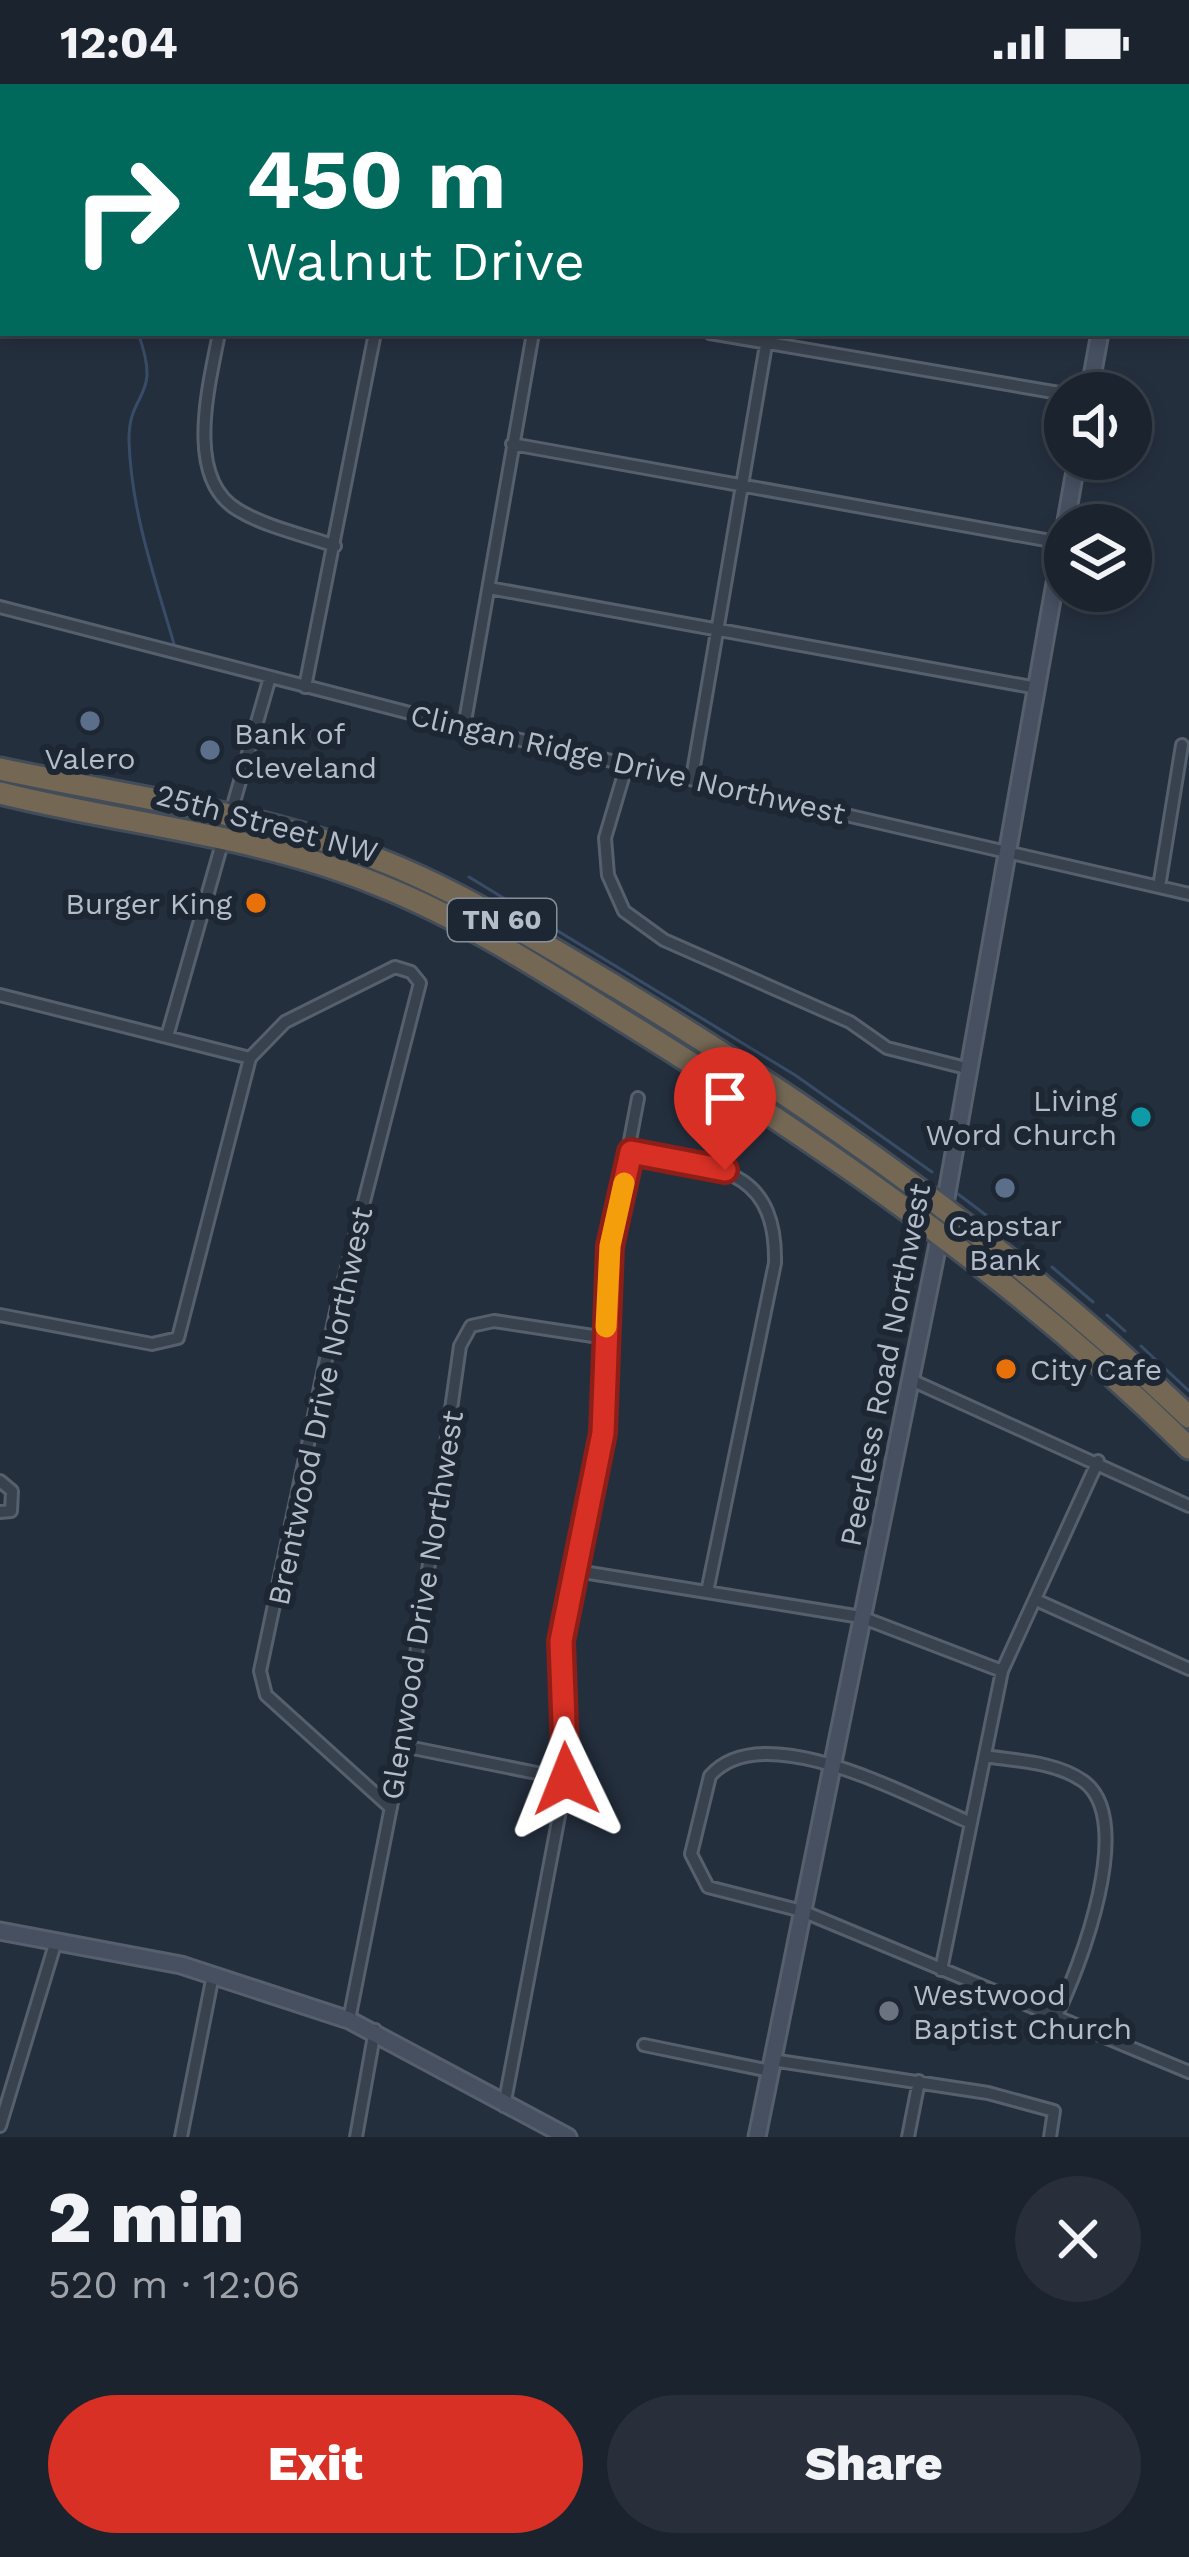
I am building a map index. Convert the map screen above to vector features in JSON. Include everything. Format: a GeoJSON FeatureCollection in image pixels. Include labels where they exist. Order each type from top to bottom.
{"type":"FeatureCollection","features":[{"type":"Feature","properties":{"kind":"highway","name":"25th Street NW"},"geometry":{"type":"LineString","coordinates":[[0,769],[228,825],[450,918],[524,958],[810,1141],[940,1232]]}},
{"type":"Feature","properties":{"kind":"highway","name":"25th Street NW"},"geometry":{"type":"LineString","coordinates":[[0,793],[228,825],[349,848],[478,906],[788,1095],[945,1204]]}},
{"type":"Feature","properties":{"kind":"highway","name":"TN 60"},"geometry":{"type":"LineString","coordinates":[[945,1204],[1118,1349],[1189,1417]]}},
{"type":"Feature","properties":{"kind":"highway","name":"TN 60"},"geometry":{"type":"LineString","coordinates":[[940,1232],[1079,1345],[1189,1448]]}},
{"type":"Feature","properties":{"kind":"street"},"geometry":{"type":"LineString","coordinates":[[219,336],[205,461],[221,494],[236,509],[335,546]]}},
{"type":"Feature","properties":{"kind":"street"},"geometry":{"type":"LineString","coordinates":[[305,687],[374,336]]}},
{"type":"Feature","properties":{"kind":"street"},"geometry":{"type":"LineString","coordinates":[[464,728],[532,336]]}},
{"type":"Feature","properties":{"kind":"street"},"geometry":{"type":"LineString","coordinates":[[1093,372],[1099,336]]}},
{"type":"Feature","properties":{"kind":"street"},"geometry":{"type":"LineString","coordinates":[[692,778],[767,338],[1044,390]]}},
{"type":"Feature","properties":{"kind":"street"},"geometry":{"type":"LineString","coordinates":[[512,444],[1044,540]]}},
{"type":"Feature","properties":{"kind":"street"},"geometry":{"type":"LineString","coordinates":[[489,588],[1036,688]]}},
{"type":"Feature","properties":{"kind":"street","name":"Clingan Ridge Drive Northwest"},"geometry":{"type":"LineString","coordinates":[[0,607],[464,728],[1189,894]]}},
{"type":"Feature","properties":{"kind":"street","name":"Peerless Road Northwest"},"geometry":{"type":"LineString","coordinates":[[757,2137],[940,1232],[1049,612]]}},
{"type":"Feature","properties":{"kind":"street"},"geometry":{"type":"LineString","coordinates":[[168,1033],[270,677]]}},
{"type":"Feature","properties":{"kind":"street"},"geometry":{"type":"LineString","coordinates":[[1159,887],[1182,745]]}},
{"type":"Feature","properties":{"kind":"street"},"geometry":{"type":"LineString","coordinates":[[626,764],[605,838],[608,875],[624,911],[664,940],[850,1022],[887,1048],[970,1069]]}},
{"type":"Feature","properties":{"kind":"street","name":"Brentwood Drive Northwest"},"geometry":{"type":"LineString","coordinates":[[250,1058],[285,1022],[395,968],[411,972],[420,983],[338,1306],[260,1671],[266,1695],[391,1808]]}},
{"type":"Feature","properties":{"kind":"street"},"geometry":{"type":"LineString","coordinates":[[0,995],[168,1033],[250,1058],[178,1338],[152,1344],[0,1315]]}},
{"type":"Feature","properties":{"kind":"street"},"geometry":{"type":"LineString","coordinates":[[504,2106],[566,1779],[561,1641],[603,1433],[610,1246],[638,1098]]}},
{"type":"Feature","properties":{"kind":"street"},"geometry":{"type":"LineString","coordinates":[[631,1152],[725,1170],[746,1179],[770,1214],[776,1238],[776,1263],[707,1592]]}},
{"type":"Feature","properties":{"kind":"street","name":"Glenwood Drive Northwest"},"geometry":{"type":"LineString","coordinates":[[350,2020],[403,1746],[460,1346],[471,1326],[494,1321],[606,1338]]}},
{"type":"Feature","properties":{"kind":"street"},"geometry":{"type":"LineString","coordinates":[[909,1379],[1189,1506]]}},
{"type":"Feature","properties":{"kind":"street"},"geometry":{"type":"LineString","coordinates":[[941,1970],[1002,1671],[1098,1461]]}},
{"type":"Feature","properties":{"kind":"street"},"geometry":{"type":"LineString","coordinates":[[0,1481],[12,1491],[11,1510],[0,1511]]}},
{"type":"Feature","properties":{"kind":"street"},"geometry":{"type":"LineString","coordinates":[[577,1571],[861,1617],[1002,1671]]}},
{"type":"Feature","properties":{"kind":"street"},"geometry":{"type":"LineString","coordinates":[[1036,1600],[1189,1669]]}},
{"type":"Feature","properties":{"kind":"street"},"geometry":{"type":"LineString","coordinates":[[403,1746],[566,1779]]}},
{"type":"Feature","properties":{"kind":"street"},"geometry":{"type":"LineString","coordinates":[[971,1823],[830,1765],[765,1751],[722,1762],[710,1776],[693,1837],[695,1869],[708,1887],[802,1911],[1187,2067]]}},
{"type":"Feature","properties":{"kind":"street"},"geometry":{"type":"LineString","coordinates":[[985,1756],[1052,1767],[1085,1782],[1100,1800],[1109,1827],[1073,1983],[1056,2016]]}},
{"type":"Feature","properties":{"kind":"street"},"geometry":{"type":"LineString","coordinates":[[0,1931],[213,1976],[350,2020],[375,2030],[547,2132],[568,2137]]}},
{"type":"Feature","properties":{"kind":"street"},"geometry":{"type":"LineString","coordinates":[[0,2126],[56,1941]]}},
{"type":"Feature","properties":{"kind":"street"},"geometry":{"type":"LineString","coordinates":[[181,2137],[213,1976]]}},
{"type":"Feature","properties":{"kind":"street"},"geometry":{"type":"LineString","coordinates":[[356,2137],[375,2030]]}},
{"type":"Feature","properties":{"kind":"street"},"geometry":{"type":"LineString","coordinates":[[644,2045],[771,2066],[919,2081],[1054,2111],[1050,2137]]}},
{"type":"Feature","properties":{"kind":"street"},"geometry":{"type":"LineString","coordinates":[[908,2137],[919,2081]]}},
{"type":"Feature","properties":{"kind":"waterway"},"geometry":{"type":"LineString","coordinates":[[139,336],[147,371],[130,424],[131,467],[145,544],[174,644]]}},
{"type":"Feature","properties":{"kind":"waterway"},"geometry":{"type":"LineString","coordinates":[[469,877],[795,1075],[932,1172]]}},
{"type":"Feature","properties":{"kind":"waterway"},"geometry":{"type":"LineString","coordinates":[[958,1194],[1011,1234]]}},
{"type":"Feature","properties":{"kind":"waterway"},"geometry":{"type":"LineString","coordinates":[[1024,1245],[1037,1255]]}},
{"type":"Feature","properties":{"kind":"waterway"},"geometry":{"type":"LineString","coordinates":[[1052,1267],[1093,1302]]}},
{"type":"Feature","properties":{"kind":"waterway"},"geometry":{"type":"LineString","coordinates":[[1107,1315],[1125,1331]]}},
{"type":"Feature","properties":{"kind":"waterway"},"geometry":{"type":"LineString","coordinates":[[1141,1346],[1189,1391]]}},
{"type":"Feature","properties":{"kind":"slow traffic"},"geometry":{"type":"LineString","coordinates":[[606,1327],[610,1246],[624,1183]]}},
{"type":"Feature","properties":{"kind":"place","name":"Valero"},"geometry":{"type":"Point","coordinates":[90,721]}},
{"type":"Feature","properties":{"kind":"place","name":"Bank of Cleveland"},"geometry":{"type":"Point","coordinates":[210,750]}},
{"type":"Feature","properties":{"kind":"place","name":"Burger King"},"geometry":{"type":"Point","coordinates":[256,903]}},
{"type":"Feature","properties":{"kind":"place","name":"Living Word Church"},"geometry":{"type":"Point","coordinates":[1141,1117]}},
{"type":"Feature","properties":{"kind":"place","name":"Capstar Bank"},"geometry":{"type":"Point","coordinates":[1005,1188]}},
{"type":"Feature","properties":{"kind":"place","name":"City Cafe"},"geometry":{"type":"Point","coordinates":[1006,1369]}},
{"type":"Feature","properties":{"kind":"place","name":"Westwood Baptist Church"},"geometry":{"type":"Point","coordinates":[889,2011]}},
{"type":"Feature","properties":{"kind":"route"},"geometry":{"type":"LineString","coordinates":[[566,1779],[561,1641],[603,1433],[610,1246],[631,1152],[725,1170]]}}]}
